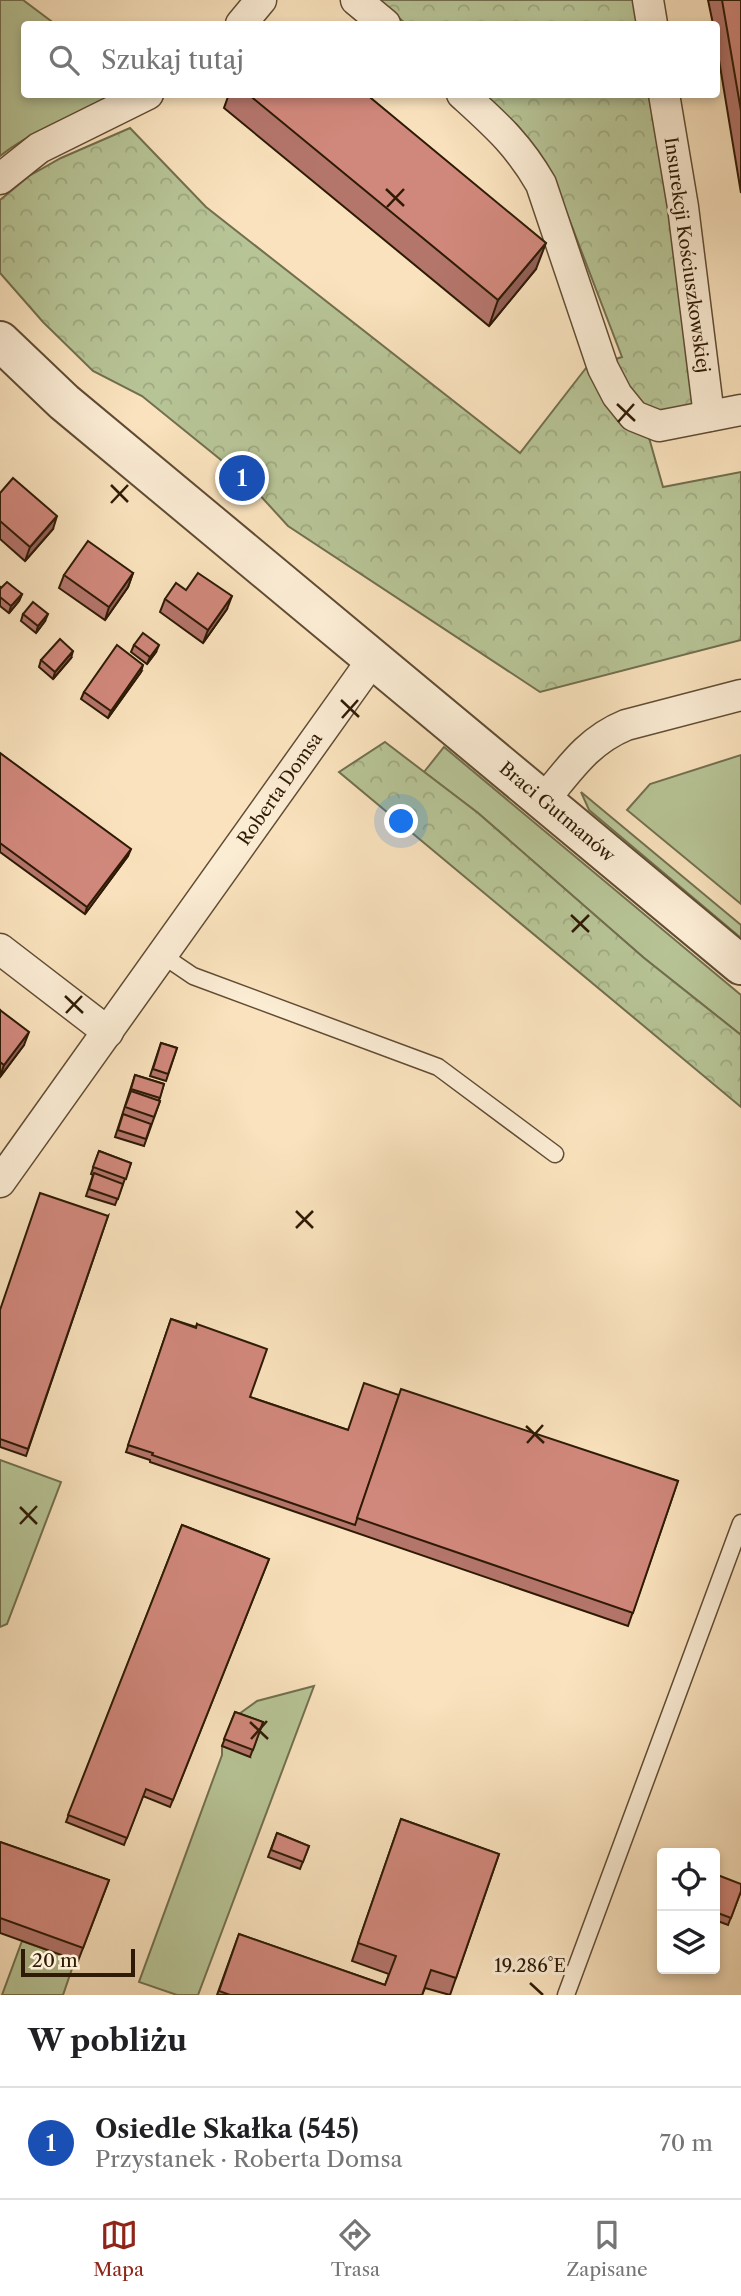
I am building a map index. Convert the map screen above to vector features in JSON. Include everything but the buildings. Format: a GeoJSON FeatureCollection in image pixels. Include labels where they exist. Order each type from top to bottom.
{"type":"FeatureCollection","features":[{"type":"Feature","properties":{"kind":"street"},"geometry":{"type":"LineString","coordinates":[[243,21],[261,0]]}},
{"type":"Feature","properties":{"kind":"street"},"geometry":{"type":"LineString","coordinates":[[356,0],[381,21]]}},
{"type":"Feature","properties":{"kind":"street"},"geometry":{"type":"LineString","coordinates":[[648,0],[652,21]]}},
{"type":"Feature","properties":{"kind":"street"},"geometry":{"type":"LineString","coordinates":[[0,179],[39,148],[140,98]]}},
{"type":"Feature","properties":{"kind":"street"},"geometry":{"type":"LineString","coordinates":[[466,98],[506,134],[526,157],[541,184],[603,368],[617,395],[634,416],[659,426],[741,410]]}},
{"type":"Feature","properties":{"kind":"street","name":"Insurekcji Kościuszkowskiej"},"geometry":{"type":"LineString","coordinates":[[665,98],[683,207],[709,416]]}},
{"type":"Feature","properties":{"kind":"street"},"geometry":{"type":"LineString","coordinates":[[0,341],[64,402],[373,659]]}},
{"type":"Feature","properties":{"kind":"street","name":"Braci Gutmanów"},"geometry":{"type":"LineString","coordinates":[[373,659],[741,965]]}},
{"type":"Feature","properties":{"kind":"street","name":"Roberta Domsa"},"geometry":{"type":"LineString","coordinates":[[0,1182],[373,659]]}},
{"type":"Feature","properties":{"kind":"street"},"geometry":{"type":"LineString","coordinates":[[543,801],[589,747],[608,732],[741,695]]}},
{"type":"Feature","properties":{"kind":"street"},"geometry":{"type":"LineString","coordinates":[[0,949],[108,1032]]}},
{"type":"Feature","properties":{"kind":"lane"},"geometry":{"type":"LineString","coordinates":[[162,955],[193,976],[438,1067],[555,1154]]}},
{"type":"Feature","properties":{"kind":"lane"},"geometry":{"type":"LineString","coordinates":[[566,1995],[741,1523]]}},
{"type":"Feature","properties":{"kind":"green space"},"geometry":{"type":"Polygon","coordinates":[[[0,0],[23,0],[51,21],[21,21],[21,98],[115,98],[43,129],[0,156],[0,0]]]}},
{"type":"Feature","properties":{"kind":"green space"},"geometry":{"type":"Polygon","coordinates":[[[379,0],[635,0],[638,21],[403,21],[379,0]]]}},
{"type":"Feature","properties":{"kind":"green space"},"geometry":{"type":"Polygon","coordinates":[[[486,98],[650,98],[697,382],[692,403],[677,417],[640,406],[663,487],[741,472],[741,640],[540,692],[288,526],[247,481],[142,396],[93,371],[43,322],[0,273],[0,200],[29,176],[61,158],[130,128],[206,207],[520,453],[586,368],[622,357],[561,198],[541,157],[517,125],[486,98]]]}},
{"type":"Feature","properties":{"kind":"green space"},"geometry":{"type":"Polygon","coordinates":[[[385,742],[478,813],[644,958],[741,1035],[741,1107],[339,772],[385,742]]]}},
{"type":"Feature","properties":{"kind":"green space"},"geometry":{"type":"Polygon","coordinates":[[[444,747],[741,995],[741,1035],[644,958],[478,813],[424,772],[444,747]]]}},
{"type":"Feature","properties":{"kind":"green space"},"geometry":{"type":"Polygon","coordinates":[[[741,755],[741,904],[627,810],[650,784],[741,755]]]}},
{"type":"Feature","properties":{"kind":"green space"},"geometry":{"type":"Polygon","coordinates":[[[581,792],[741,925],[741,938],[589,810],[581,792]]]}},
{"type":"Feature","properties":{"kind":"green space"},"geometry":{"type":"Polygon","coordinates":[[[0,1460],[61,1482],[7,1624],[0,1627],[0,1460]]]}},
{"type":"Feature","properties":{"kind":"green space"},"geometry":{"type":"Polygon","coordinates":[[[314,1686],[198,1995],[177,1995],[139,1982],[222,1755],[222,1746],[250,1757],[232,1719],[257,1701],[314,1686]]]}},
{"type":"Feature","properties":{"kind":"green space"},"geometry":{"type":"Polygon","coordinates":[[[22,1941],[73,1959],[63,1995],[2,1995],[22,1941]]]}},
{"type":"Feature","properties":{"kind":"place","name":"Osiedle Skałka (545)"},"geometry":{"type":"Point","coordinates":[242,478]}}]}
